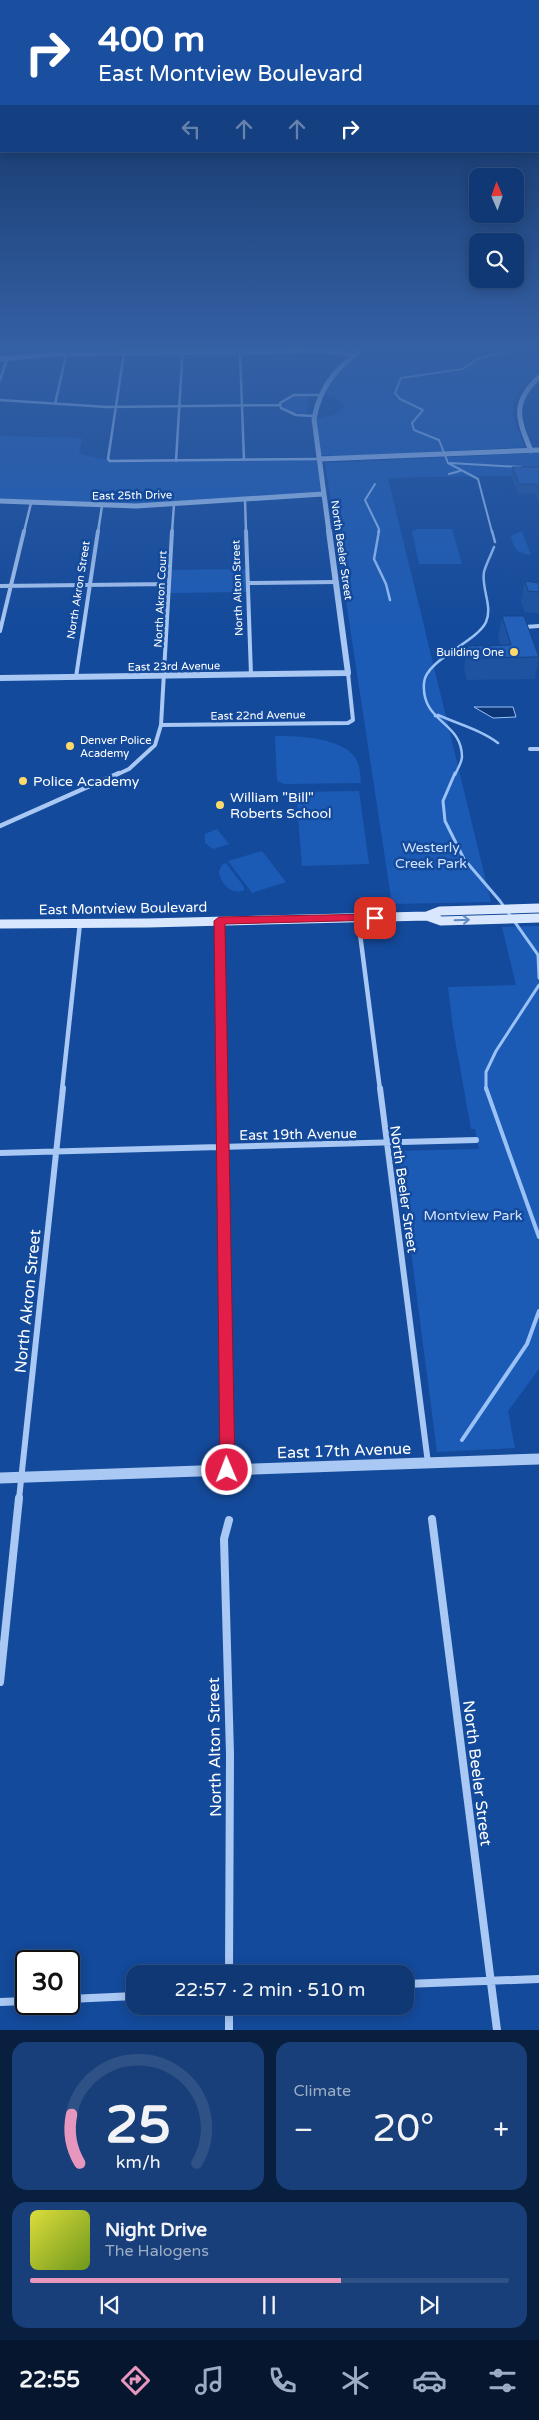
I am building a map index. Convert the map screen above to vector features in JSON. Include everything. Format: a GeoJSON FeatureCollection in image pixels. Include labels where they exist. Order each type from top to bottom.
{"type":"FeatureCollection","features":[{"type":"Feature","properties":{"kind":"main road","name":"East Montview Boulevard"},"geometry":{"type":"LineString","coordinates":[[427,916],[440,911],[539,908]]}},
{"type":"Feature","properties":{"kind":"main road","name":"East Montview Boulevard"},"geometry":{"type":"LineString","coordinates":[[0,922],[80,923],[427,916],[441,920],[539,918]]}},
{"type":"Feature","properties":{"kind":"street"},"geometry":{"type":"LineString","coordinates":[[111,440],[108,459],[114,462],[319,459],[539,450]]}},
{"type":"Feature","properties":{"kind":"street"},"geometry":{"type":"LineString","coordinates":[[176,461],[177,440]]}},
{"type":"Feature","properties":{"kind":"street"},"geometry":{"type":"LineString","coordinates":[[243,440],[244,460]]}},
{"type":"Feature","properties":{"kind":"street","name":"North Beeler Street"},"geometry":{"type":"LineString","coordinates":[[317,440],[353,720]]}},
{"type":"Feature","properties":{"kind":"street"},"geometry":{"type":"LineString","coordinates":[[526,440],[531,450]]}},
{"type":"Feature","properties":{"kind":"street","name":"East 25th Drive"},"geometry":{"type":"LineString","coordinates":[[0,501],[102,506],[174,504],[324,494]]}},
{"type":"Feature","properties":{"kind":"street","name":"North Alton Street"},"geometry":{"type":"LineString","coordinates":[[245,500],[251,675]]}},
{"type":"Feature","properties":{"kind":"street"},"geometry":{"type":"LineString","coordinates":[[0,631],[31,503]]}},
{"type":"Feature","properties":{"kind":"street","name":"North Akron Court"},"geometry":{"type":"LineString","coordinates":[[162,725],[174,504]]}},
{"type":"Feature","properties":{"kind":"street","name":"North Akron Street"},"geometry":{"type":"LineString","coordinates":[[76,677],[102,506]]}},
{"type":"Feature","properties":{"kind":"street"},"geometry":{"type":"LineString","coordinates":[[248,583],[335,582]]}},
{"type":"Feature","properties":{"kind":"street"},"geometry":{"type":"LineString","coordinates":[[0,586],[169,584]]}},
{"type":"Feature","properties":{"kind":"street"},"geometry":{"type":"LineString","coordinates":[[525,627],[539,626]]}},
{"type":"Feature","properties":{"kind":"street","name":"East 23rd Avenue"},"geometry":{"type":"LineString","coordinates":[[0,678],[348,673]]}},
{"type":"Feature","properties":{"kind":"street","name":"East 22nd Avenue"},"geometry":{"type":"LineString","coordinates":[[162,725],[344,723],[353,720]]}},
{"type":"Feature","properties":{"kind":"street"},"geometry":{"type":"LineString","coordinates":[[0,826],[129,769],[148,754],[162,725]]}},
{"type":"Feature","properties":{"kind":"street"},"geometry":{"type":"LineString","coordinates":[[530,749],[539,748]]}},
{"type":"Feature","properties":{"kind":"street","name":"North Beeler Street"},"geometry":{"type":"LineString","coordinates":[[358,918],[385,1143],[428,1463]]}},
{"type":"Feature","properties":{"kind":"street"},"geometry":{"type":"LineString","coordinates":[[219,921],[227,1470]]}},
{"type":"Feature","properties":{"kind":"street","name":"North Akron Street"},"geometry":{"type":"LineString","coordinates":[[0,1682],[80,923]]}},
{"type":"Feature","properties":{"kind":"street","name":"East 19th Avenue"},"geometry":{"type":"LineString","coordinates":[[0,1153],[476,1140]]}},
{"type":"Feature","properties":{"kind":"street","name":"East 17th Avenue"},"geometry":{"type":"LineString","coordinates":[[0,1478],[539,1460]]}},
{"type":"Feature","properties":{"kind":"street","name":"North Beeler Street"},"geometry":{"type":"LineString","coordinates":[[432,1519],[497,2030]]}},
{"type":"Feature","properties":{"kind":"street","name":"North Alton Street"},"geometry":{"type":"LineString","coordinates":[[229,1520],[224,1538],[230,1754],[229,1965]]}},
{"type":"Feature","properties":{"kind":"street"},"geometry":{"type":"LineString","coordinates":[[414,1984],[539,1979]]}},
{"type":"Feature","properties":{"kind":"street"},"geometry":{"type":"LineString","coordinates":[[80,1998],[126,1996]]}},
{"type":"Feature","properties":{"kind":"street"},"geometry":{"type":"LineString","coordinates":[[0,2002],[15,2001]]}},
{"type":"Feature","properties":{"kind":"street"},"geometry":{"type":"LineString","coordinates":[[229,2015],[229,2030]]}},
{"type":"Feature","properties":{"kind":"green space"},"geometry":{"type":"Polygon","coordinates":[[[0,440],[82,440],[79,454],[110,461],[319,459],[323,494],[160,505],[0,501],[0,440]]]}},
{"type":"Feature","properties":{"kind":"green space"},"geometry":{"type":"Polygon","coordinates":[[[319,440],[522,440],[525,447],[353,456],[321,455],[319,440]]]}},
{"type":"Feature","properties":{"kind":"green space","name":"Westerly Creek Park"},"geometry":{"type":"Polygon","coordinates":[[[539,453],[539,475],[388,478],[491,902],[392,904],[325,463],[539,453]]]}},
{"type":"Feature","properties":{"kind":"green space"},"geometry":{"type":"Polygon","coordinates":[[[417,529],[452,529],[462,564],[419,564],[412,531],[417,529]]]}},
{"type":"Feature","properties":{"kind":"green space"},"geometry":{"type":"Polygon","coordinates":[[[522,531],[531,555],[519,552],[513,544],[511,536],[522,531]]]}},
{"type":"Feature","properties":{"kind":"green space"},"geometry":{"type":"Polygon","coordinates":[[[247,569],[248,592],[169,593],[170,570],[247,569]]]}},
{"type":"Feature","properties":{"kind":"green space"},"geometry":{"type":"Polygon","coordinates":[[[275,736],[321,740],[344,748],[353,754],[358,763],[361,783],[284,784],[277,781],[275,736]]]}},
{"type":"Feature","properties":{"kind":"green space"},"geometry":{"type":"Polygon","coordinates":[[[359,791],[369,864],[302,866],[296,792],[359,791]]]}},
{"type":"Feature","properties":{"kind":"green space"},"geometry":{"type":"Polygon","coordinates":[[[217,829],[229,844],[213,849],[205,843],[205,834],[217,829]]]}},
{"type":"Feature","properties":{"kind":"green space"},"geometry":{"type":"Polygon","coordinates":[[[262,851],[286,882],[252,893],[228,861],[262,851]]]}},
{"type":"Feature","properties":{"kind":"green space"},"geometry":{"type":"Polygon","coordinates":[[[226,863],[244,887],[244,890],[231,890],[224,884],[219,871],[222,865],[226,863]]]}},
{"type":"Feature","properties":{"kind":"green space","name":"Montview Park"},"geometry":{"type":"Polygon","coordinates":[[[539,926],[539,1369],[508,1411],[515,1448],[437,1452],[398,1151],[479,1149],[475,1129],[471,1129],[453,1028],[448,987],[516,985],[502,927],[539,926]]]}},
{"type":"Feature","properties":{"kind":"shaded area"},"geometry":{"type":"Polygon","coordinates":[[[474,707],[513,707],[516,717],[493,718],[474,707]]]}},
{"type":"Feature","properties":{"kind":"building"},"geometry":{"type":"Polygon","coordinates":[[[512,467],[539,467],[539,490],[536,484],[519,484],[512,467]]]}},
{"type":"Feature","properties":{"kind":"building"},"geometry":{"type":"Polygon","coordinates":[[[525,581],[539,583],[539,592],[528,591],[525,581]]]}},
{"type":"Feature","properties":{"kind":"building"},"geometry":{"type":"Polygon","coordinates":[[[502,616],[524,616],[539,657],[470,658],[467,646],[511,645],[502,616]]]}},
{"type":"Feature","properties":{"kind":"waterway"},"geometry":{"type":"LineString","coordinates":[[438,440],[448,463],[478,479],[492,532]]}},
{"type":"Feature","properties":{"kind":"waterway"},"geometry":{"type":"LineString","coordinates":[[450,463],[521,467]]}},
{"type":"Feature","properties":{"kind":"waterway"},"geometry":{"type":"LineString","coordinates":[[449,474],[460,471]]}},
{"type":"Feature","properties":{"kind":"waterway"},"geometry":{"type":"LineString","coordinates":[[375,484],[365,500],[379,529],[378,532]]}},
{"type":"Feature","properties":{"kind":"waterway"},"geometry":{"type":"LineString","coordinates":[[379,531],[374,559],[386,584],[390,600]]}},
{"type":"Feature","properties":{"kind":"waterway"},"geometry":{"type":"LineString","coordinates":[[492,531],[495,542]]}},
{"type":"Feature","properties":{"kind":"waterway"},"geometry":{"type":"LineString","coordinates":[[436,716],[429,706],[425,696],[424,683],[433,667],[473,637],[486,622],[488,603],[484,584],[484,572],[494,547]]}},
{"type":"Feature","properties":{"kind":"waterway"},"geometry":{"type":"LineString","coordinates":[[436,716],[456,736],[460,745],[462,759],[455,775]]}},
{"type":"Feature","properties":{"kind":"waterway"},"geometry":{"type":"LineString","coordinates":[[436,716],[484,734],[498,743]]}},
{"type":"Feature","properties":{"kind":"waterway"},"geometry":{"type":"LineString","coordinates":[[455,773],[443,801],[445,821],[464,859],[500,901],[538,955],[539,978]]}},
{"type":"Feature","properties":{"kind":"waterway"},"geometry":{"type":"LineString","coordinates":[[486,1088],[486,1072],[496,1051],[539,985]]}},
{"type":"Feature","properties":{"kind":"waterway"},"geometry":{"type":"LineString","coordinates":[[486,1088],[539,1237]]}},
{"type":"Feature","properties":{"kind":"waterway"},"geometry":{"type":"LineString","coordinates":[[462,1440],[527,1344],[539,1311]]}},
{"type":"Feature","properties":{"kind":"place","name":"Building One"},"geometry":{"type":"Point","coordinates":[514,652]}},
{"type":"Feature","properties":{"kind":"place","name":"Denver Police Academy"},"geometry":{"type":"Point","coordinates":[70,746]}},
{"type":"Feature","properties":{"kind":"place","name":"Police Academy"},"geometry":{"type":"Point","coordinates":[23,781]}},
{"type":"Feature","properties":{"kind":"place","name":"William \"Bill\" Roberts School"},"geometry":{"type":"Point","coordinates":[220,805]}},
{"type":"Feature","properties":{"kind":"route"},"geometry":{"type":"LineString","coordinates":[[227,1470],[219,921],[375,918]]}}]}
